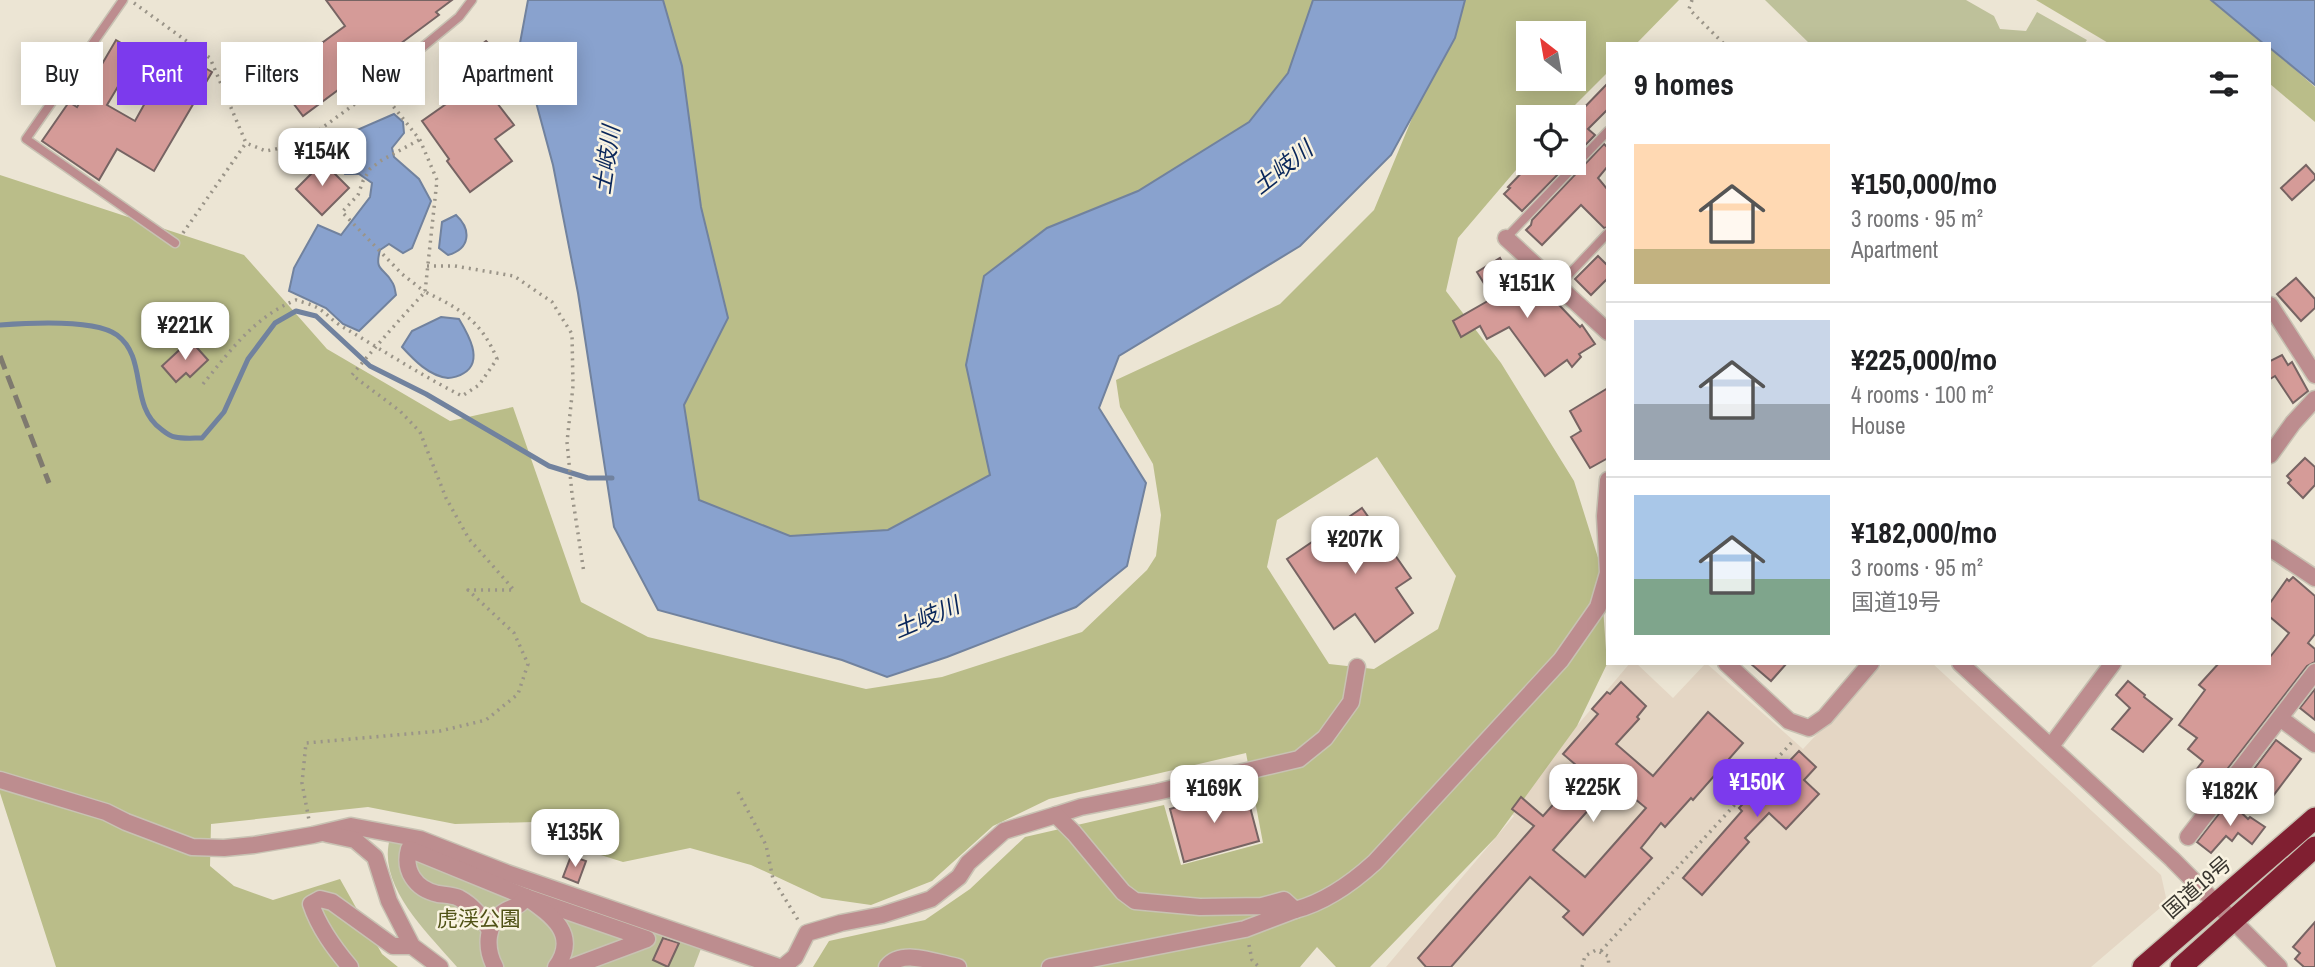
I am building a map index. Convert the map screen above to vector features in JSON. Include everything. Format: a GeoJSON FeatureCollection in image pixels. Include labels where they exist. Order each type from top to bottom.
{"type":"FeatureCollection","features":[{"type":"Feature","properties":{"kind":"highway","name":"国道19号"},"geometry":{"type":"LineString","coordinates":[[2143,967],[2315,818]]}},
{"type":"Feature","properties":{"kind":"highway"},"geometry":{"type":"LineString","coordinates":[[2181,967],[2315,848]]}},
{"type":"Feature","properties":{"kind":"street"},"geometry":{"type":"LineString","coordinates":[[1506,238],[1606,330]]}},
{"type":"Feature","properties":{"kind":"street"},"geometry":{"type":"LineString","coordinates":[[2271,307],[2315,375]]}},
{"type":"Feature","properties":{"kind":"street"},"geometry":{"type":"LineString","coordinates":[[2271,454],[2315,399]]}},
{"type":"Feature","properties":{"kind":"street"},"geometry":{"type":"LineString","coordinates":[[1606,504],[1606,535]]}},
{"type":"Feature","properties":{"kind":"street"},"geometry":{"type":"LineString","coordinates":[[2271,549],[2315,578]]}},
{"type":"Feature","properties":{"kind":"street"},"geometry":{"type":"LineString","coordinates":[[1050,967],[1253,926],[1311,906],[1351,884],[1376,862],[1561,660],[1598,607],[1606,580]]}},
{"type":"Feature","properties":{"kind":"street"},"geometry":{"type":"LineString","coordinates":[[1728,665],[1789,721],[1809,728],[1825,717],[1869,665]]}},
{"type":"Feature","properties":{"kind":"street"},"geometry":{"type":"LineString","coordinates":[[1962,665],[2216,902],[2279,967]]}},
{"type":"Feature","properties":{"kind":"street"},"geometry":{"type":"LineString","coordinates":[[2051,746],[2112,665]]}},
{"type":"Feature","properties":{"kind":"street"},"geometry":{"type":"LineString","coordinates":[[490,930],[478,911],[457,897],[434,893],[413,881],[405,861],[409,849],[427,849],[543,885],[781,967],[795,957],[807,933],[882,915],[932,899],[959,877],[968,863],[1004,831],[1081,807],[1299,759],[1325,738],[1351,702],[1357,667]]}},
{"type":"Feature","properties":{"kind":"street"},"geometry":{"type":"LineString","coordinates":[[2188,837],[2315,672]]}},
{"type":"Feature","properties":{"kind":"street"},"geometry":{"type":"LineString","coordinates":[[2280,718],[2315,744]]}},
{"type":"Feature","properties":{"kind":"street"},"geometry":{"type":"LineString","coordinates":[[0,779],[106,812],[192,847],[224,848],[351,826],[392,833],[531,899],[653,942],[661,926]]}},
{"type":"Feature","properties":{"kind":"street"},"geometry":{"type":"LineString","coordinates":[[1056,815],[1123,892],[1135,901],[1200,907],[1262,906],[1284,900],[1295,911]]}},
{"type":"Feature","properties":{"kind":"street"},"geometry":{"type":"LineString","coordinates":[[375,857],[380,839],[392,833]]}},
{"type":"Feature","properties":{"kind":"street"},"geometry":{"type":"LineString","coordinates":[[315,834],[355,840],[375,857],[389,901],[412,946],[440,967]]}},
{"type":"Feature","properties":{"kind":"street"},"geometry":{"type":"LineString","coordinates":[[495,967],[489,956],[487,943],[490,930],[497,919],[531,899],[543,885]]}},
{"type":"Feature","properties":{"kind":"street"},"geometry":{"type":"LineString","coordinates":[[350,967],[330,942],[314,915],[311,904],[320,899],[332,902],[393,946],[412,946]]}},
{"type":"Feature","properties":{"kind":"street"},"geometry":{"type":"LineString","coordinates":[[531,899],[554,918],[561,928],[564,952],[556,967]]}},
{"type":"Feature","properties":{"kind":"street"},"geometry":{"type":"LineString","coordinates":[[572,967],[647,939]]}},
{"type":"Feature","properties":{"kind":"street"},"geometry":{"type":"LineString","coordinates":[[887,967],[903,957],[958,967]]}},
{"type":"Feature","properties":{"kind":"lane"},"geometry":{"type":"LineString","coordinates":[[123,0],[26,139],[175,243]]}},
{"type":"Feature","properties":{"kind":"lane"},"geometry":{"type":"LineString","coordinates":[[425,45],[459,17],[472,0]]}},
{"type":"Feature","properties":{"kind":"lane"},"geometry":{"type":"LineString","coordinates":[[1506,238],[1606,133]]}},
{"type":"Feature","properties":{"kind":"lane"},"geometry":{"type":"LineString","coordinates":[[1559,285],[1606,235]]}},
{"type":"Feature","properties":{"kind":"path"},"geometry":{"type":"LineString","coordinates":[[129,0],[210,58],[246,143],[266,151],[300,144],[378,87],[420,140],[438,180],[425,292],[393,325],[352,375],[400,411],[420,432],[446,498],[469,539],[514,590],[468,590],[514,633],[528,664],[518,694],[486,720],[440,731],[306,743],[302,783],[315,834]]}},
{"type":"Feature","properties":{"kind":"path"},"geometry":{"type":"LineString","coordinates":[[1692,0],[1689,9],[1722,42]]}},
{"type":"Feature","properties":{"kind":"path"},"geometry":{"type":"LineString","coordinates":[[203,384],[254,324],[277,307],[296,300],[318,308],[339,326],[462,396],[479,385],[497,359],[489,340],[456,306],[425,292],[402,274],[342,212],[358,195],[370,169],[420,140]]}},
{"type":"Feature","properties":{"kind":"path"},"geometry":{"type":"LineString","coordinates":[[175,243],[246,143]]}},
{"type":"Feature","properties":{"kind":"path"},"geometry":{"type":"LineString","coordinates":[[428,266],[455,266],[514,276],[552,302],[572,334],[573,386],[568,442],[572,494],[584,573]]}},
{"type":"Feature","properties":{"kind":"path"},"geometry":{"type":"LineString","coordinates":[[1601,951],[1793,741],[1800,725]]}},
{"type":"Feature","properties":{"kind":"path"},"geometry":{"type":"LineString","coordinates":[[738,792],[766,845],[773,879],[807,933]]}},
{"type":"Feature","properties":{"kind":"path"},"geometry":{"type":"LineString","coordinates":[[1253,926],[1249,936],[1249,952],[1259,967]]}},
{"type":"Feature","properties":{"kind":"path"},"geometry":{"type":"LineString","coordinates":[[1582,967],[1582,960],[1588,952],[1601,951],[1608,956],[1609,967]]}},
{"type":"Feature","properties":{"kind":"shaded area"},"geometry":{"type":"Polygon","coordinates":[[[1628,665],[1638,665],[1673,698],[1704,665],[1708,665],[1803,749],[1881,665],[1934,665],[2161,875],[2167,902],[2091,967],[1386,967],[1514,816],[1506,810],[1628,665]]]}},
{"type":"Feature","properties":{"kind":"green space"},"geometry":{"type":"Polygon","coordinates":[[[663,0],[1313,0],[1288,73],[1249,122],[1138,191],[1047,228],[966,365],[991,475],[889,530],[790,536],[699,500],[683,405],[728,318],[701,208],[682,66],[663,0]]]}},
{"type":"Feature","properties":{"kind":"green space"},"geometry":{"type":"Polygon","coordinates":[[[1461,0],[1679,0],[1638,42],[1606,42],[1606,74],[1575,105],[1516,105],[1516,170],[1458,238],[1446,291],[1501,363],[1574,481],[1600,564],[1607,665],[1577,726],[1496,837],[1370,967],[1336,967],[1317,947],[1300,967],[813,967],[829,941],[925,920],[970,889],[1025,837],[1164,805],[1181,865],[1263,843],[1246,753],[1049,799],[993,826],[932,881],[871,905],[822,898],[751,865],[690,848],[623,862],[585,850],[566,826],[534,822],[455,824],[368,807],[211,824],[210,866],[234,886],[273,900],[340,879],[382,954],[398,967],[56,967],[0,793],[0,175],[244,255],[327,349],[450,421],[513,407],[581,602],[648,637],[866,689],[942,677],[1082,632],[1147,570],[1156,556],[1161,515],[1153,464],[1120,407],[1116,380],[1280,304],[1374,210],[1461,0]],[[1377,457],[1277,520],[1267,567],[1329,664],[1374,669],[1438,629],[1456,576],[1377,457]]]}},
{"type":"Feature","properties":{"kind":"green space"},"geometry":{"type":"Polygon","coordinates":[[[1765,0],[1966,0],[1994,16],[2000,29],[2026,31],[2037,12],[2087,40],[2086,42],[1808,42],[1765,0]]]}},
{"type":"Feature","properties":{"kind":"green space"},"geometry":{"type":"Polygon","coordinates":[[[2036,0],[2211,0],[2262,42],[2107,42],[2036,0]]]}},
{"type":"Feature","properties":{"kind":"green space"},"geometry":{"type":"Polygon","coordinates":[[[2271,49],[2315,87],[2315,122],[2271,85],[2271,49]]]}},
{"type":"Feature","properties":{"kind":"green space","name":"虎渓公園"},"geometry":{"type":"Polygon","coordinates":[[[391,835],[702,946],[694,967],[457,967],[419,923],[397,889],[390,872],[388,853],[391,835]]]}},
{"type":"Feature","properties":{"kind":"water","name":"土岐川"},"geometry":{"type":"Polygon","coordinates":[[[528,0],[663,0],[682,66],[701,207],[728,318],[684,405],[699,500],[790,536],[888,530],[990,475],[966,365],[984,276],[1047,228],[1138,191],[1249,122],[1288,73],[1313,0],[1465,0],[1455,38],[1391,155],[1300,246],[1119,356],[1099,408],[1146,483],[1127,566],[1076,607],[887,677],[842,660],[658,610],[614,527],[578,293],[553,165],[537,105],[577,105],[577,42],[520,42],[528,0]]]}},
{"type":"Feature","properties":{"kind":"water"},"geometry":{"type":"Polygon","coordinates":[[[2211,0],[2315,0],[2315,85],[2271,49],[2271,42],[2262,42],[2211,0]]]}},
{"type":"Feature","properties":{"kind":"water"},"geometry":{"type":"Polygon","coordinates":[[[394,114],[403,122],[404,133],[392,148],[394,157],[419,179],[431,201],[412,248],[403,253],[389,244],[380,250],[379,266],[389,277],[396,295],[359,331],[343,324],[326,308],[289,291],[294,268],[318,225],[341,235],[370,197],[372,183],[359,174],[345,174],[337,163],[351,152],[350,133],[394,114]]]}},
{"type":"Feature","properties":{"kind":"water"},"geometry":{"type":"Polygon","coordinates":[[[456,215],[465,227],[466,238],[461,248],[448,255],[439,248],[442,222],[456,215]]]}},
{"type":"Feature","properties":{"kind":"water"},"geometry":{"type":"Polygon","coordinates":[[[441,317],[459,319],[474,355],[470,368],[452,378],[441,377],[428,371],[402,347],[412,331],[441,317]]]}},
{"type":"Feature","properties":{"kind":"building"},"geometry":{"type":"Polygon","coordinates":[[[326,0],[452,0],[436,12],[439,15],[403,42],[337,42],[337,91],[323,101],[323,42],[345,26],[326,0]]]}},
{"type":"Feature","properties":{"kind":"building"},"geometry":{"type":"Polygon","coordinates":[[[116,40],[119,42],[117,42],[117,88],[107,105],[135,121],[144,105],[193,105],[154,171],[117,149],[99,180],[42,141],[67,105],[103,105],[103,62],[116,40]]]}},
{"type":"Feature","properties":{"kind":"building"},"geometry":{"type":"Polygon","coordinates":[[[1606,85],[1606,111],[1588,129],[1595,135],[1586,144],[1586,106],[1606,85]]]}},
{"type":"Feature","properties":{"kind":"building"},"geometry":{"type":"Polygon","coordinates":[[[295,105],[318,105],[303,116],[295,105]]]}},
{"type":"Feature","properties":{"kind":"building"},"geometry":{"type":"Polygon","coordinates":[[[445,105],[499,105],[514,125],[495,139],[512,161],[470,192],[422,121],[445,105]]]}},
{"type":"Feature","properties":{"kind":"building"},"geometry":{"type":"Polygon","coordinates":[[[1604,144],[1606,168],[1598,178],[1606,188],[1606,228],[1581,205],[1542,245],[1526,230],[1532,220],[1575,175],[1586,175],[1586,163],[1604,144]]]}},
{"type":"Feature","properties":{"kind":"building"},"geometry":{"type":"Polygon","coordinates":[[[323,162],[349,188],[322,215],[296,189],[323,162]]]}},
{"type":"Feature","properties":{"kind":"building"},"geometry":{"type":"Polygon","coordinates":[[[2306,165],[2315,175],[2315,179],[2292,200],[2281,188],[2306,165]]]}},
{"type":"Feature","properties":{"kind":"building"},"geometry":{"type":"Polygon","coordinates":[[[1520,175],[1557,175],[1522,211],[1504,194],[1510,188],[1508,187],[1520,175]]]}},
{"type":"Feature","properties":{"kind":"building"},"geometry":{"type":"Polygon","coordinates":[[[1598,256],[1606,264],[1606,280],[1591,295],[1575,279],[1598,256]]]}},
{"type":"Feature","properties":{"kind":"building"},"geometry":{"type":"Polygon","coordinates":[[[1500,258],[1530,295],[1542,287],[1580,327],[1582,325],[1595,344],[1579,354],[1581,357],[1572,367],[1567,360],[1545,376],[1509,327],[1487,339],[1480,326],[1461,337],[1453,321],[1493,298],[1477,272],[1500,258]]]}},
{"type":"Feature","properties":{"kind":"building"},"geometry":{"type":"Polygon","coordinates":[[[2296,278],[2315,299],[2315,308],[2301,321],[2277,294],[2296,278]]]}},
{"type":"Feature","properties":{"kind":"building"},"geometry":{"type":"Polygon","coordinates":[[[190,340],[208,360],[190,377],[186,373],[176,382],[162,366],[190,340]]]}},
{"type":"Feature","properties":{"kind":"building"},"geometry":{"type":"Polygon","coordinates":[[[2282,355],[2288,365],[2292,362],[2308,391],[2293,403],[2275,376],[2271,378],[2271,360],[2282,355]]]}},
{"type":"Feature","properties":{"kind":"building"},"geometry":{"type":"Polygon","coordinates":[[[1606,389],[1606,459],[1590,468],[1571,437],[1581,431],[1570,411],[1606,389]]]}},
{"type":"Feature","properties":{"kind":"building"},"geometry":{"type":"Polygon","coordinates":[[[2305,458],[2315,467],[2315,485],[2303,498],[2288,483],[2291,480],[2287,476],[2305,458]]]}},
{"type":"Feature","properties":{"kind":"building"},"geometry":{"type":"Polygon","coordinates":[[[1362,508],[1411,578],[1396,588],[1413,613],[1375,642],[1355,614],[1334,629],[1287,559],[1362,508]]]}},
{"type":"Feature","properties":{"kind":"building"},"geometry":{"type":"Polygon","coordinates":[[[2293,577],[2315,596],[2315,634],[2308,643],[2315,649],[2315,662],[2307,666],[2208,794],[2189,779],[2203,761],[2188,749],[2197,738],[2179,725],[2205,690],[2199,685],[2217,665],[2271,665],[2271,656],[2289,633],[2271,618],[2271,602],[2287,579],[2289,581],[2293,577]]]}},
{"type":"Feature","properties":{"kind":"building"},"geometry":{"type":"Polygon","coordinates":[[[1752,665],[1785,665],[1771,681],[1752,665]]]}},
{"type":"Feature","properties":{"kind":"building"},"geometry":{"type":"Polygon","coordinates":[[[2128,681],[2172,719],[2143,752],[2112,729],[2130,708],[2116,695],[2128,681]]]}},
{"type":"Feature","properties":{"kind":"building"},"geometry":{"type":"Polygon","coordinates":[[[1621,682],[1646,706],[1637,717],[1639,719],[1616,744],[1653,776],[1708,712],[1743,743],[1693,800],[1691,798],[1665,827],[1661,823],[1641,848],[1652,858],[1583,935],[1563,917],[1569,911],[1530,877],[1451,967],[1426,967],[1418,958],[1534,826],[1512,809],[1521,797],[1543,816],[1583,771],[1563,754],[1598,714],[1592,709],[1607,692],[1610,694],[1621,682]],[[1606,790],[1553,850],[1585,877],[1646,808],[1624,790],[1616,799],[1606,790]]]}},
{"type":"Feature","properties":{"kind":"building"},"geometry":{"type":"Polygon","coordinates":[[[2315,689],[2315,720],[2300,708],[2315,689]]]}},
{"type":"Feature","properties":{"kind":"building"},"geometry":{"type":"Polygon","coordinates":[[[2276,740],[2301,759],[2273,796],[2248,777],[2276,740]]]}},
{"type":"Feature","properties":{"kind":"building"},"geometry":{"type":"Polygon","coordinates":[[[1799,751],[1816,767],[1804,780],[1819,794],[1786,829],[1769,813],[1745,838],[1749,842],[1702,895],[1683,878],[1742,811],[1739,808],[1774,771],[1777,774],[1799,751]]]}},
{"type":"Feature","properties":{"kind":"building"},"geometry":{"type":"Polygon","coordinates":[[[1245,788],[1259,841],[1184,862],[1170,809],[1245,788]]]}},
{"type":"Feature","properties":{"kind":"building"},"geometry":{"type":"Polygon","coordinates":[[[2229,801],[2248,819],[2250,817],[2265,827],[2252,844],[2238,833],[2232,841],[2226,836],[2211,853],[2197,842],[2229,801]]]}},
{"type":"Feature","properties":{"kind":"building"},"geometry":{"type":"Polygon","coordinates":[[[571,856],[586,861],[578,883],[563,877],[571,856]]]}},
{"type":"Feature","properties":{"kind":"building"},"geometry":{"type":"Polygon","coordinates":[[[2315,922],[2315,967],[2304,967],[2295,959],[2300,953],[2293,947],[2315,922]]]}},
{"type":"Feature","properties":{"kind":"building"},"geometry":{"type":"Polygon","coordinates":[[[663,938],[679,943],[668,967],[653,960],[663,938]]]}},
{"type":"Feature","properties":{"kind":"waterway"},"geometry":{"type":"LineString","coordinates":[[0,325],[77,324],[93,326],[117,335],[132,356],[141,395],[151,419],[167,434],[202,438],[224,412],[248,359],[275,323],[296,311],[316,316],[370,366],[426,394],[549,466],[588,478],[612,478]]}},
{"type":"Feature","properties":{"kind":"railway"},"geometry":{"type":"LineString","coordinates":[[0,356],[49,483]]}}]}
